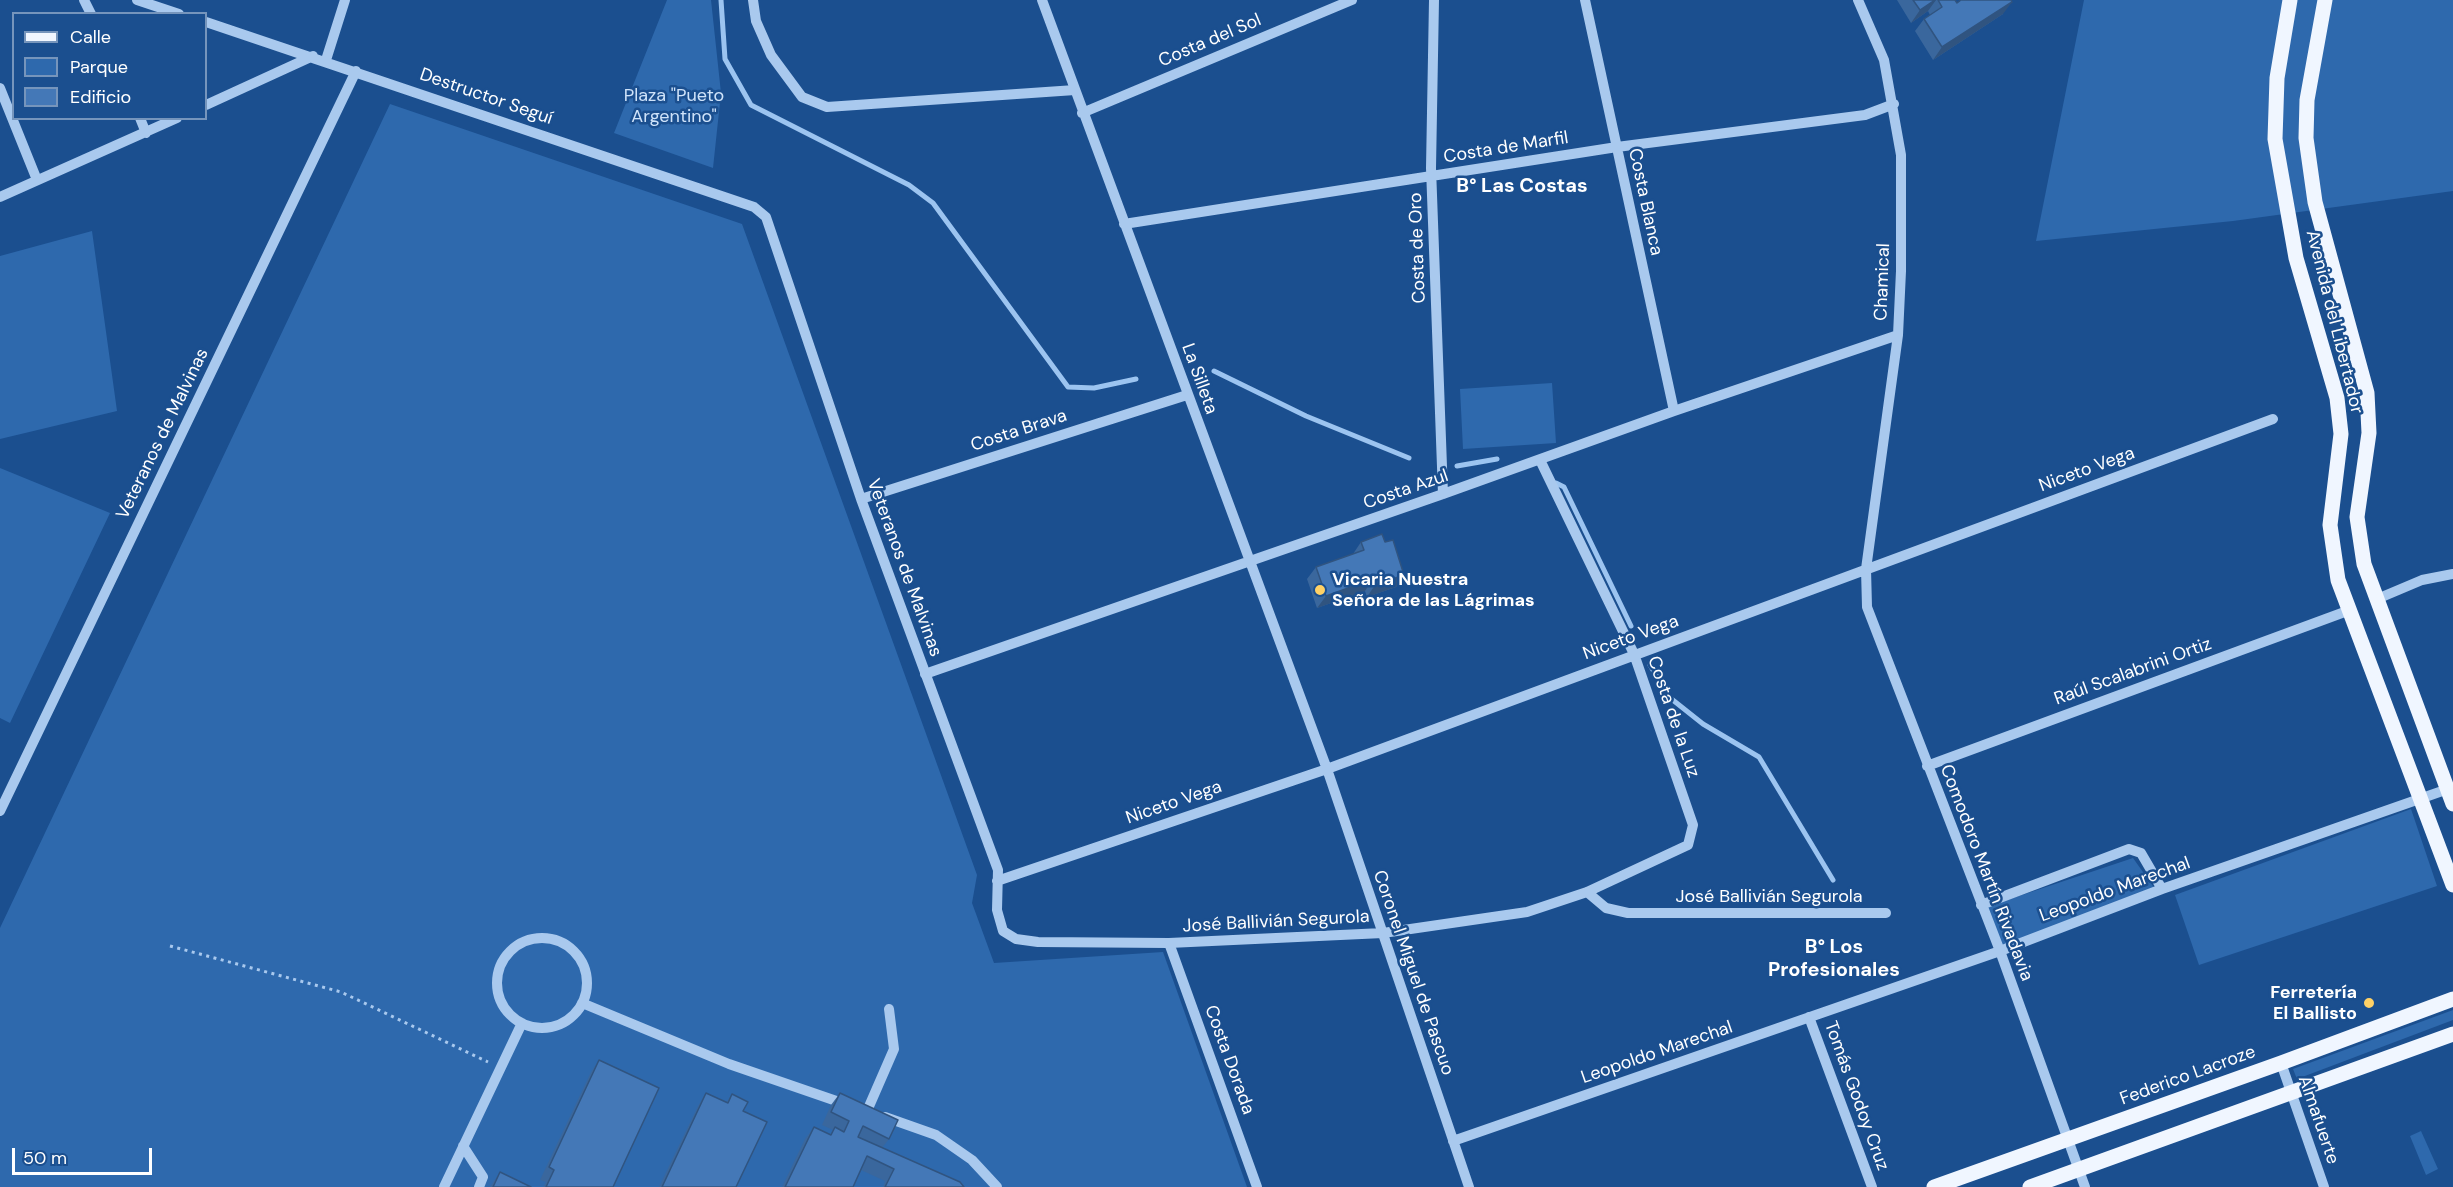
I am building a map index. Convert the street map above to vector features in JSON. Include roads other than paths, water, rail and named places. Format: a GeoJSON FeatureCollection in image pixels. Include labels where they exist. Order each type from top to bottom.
{"type":"FeatureCollection","features":[{"type":"Feature","properties":{"kind":"main road","name":"Avenida del Libertador"},"geometry":{"type":"LineString","coordinates":[[2290,0],[2277,78],[2275,139],[2296,258],[2337,398],[2341,434],[2330,525],[2338,579],[2453,885]]}},
{"type":"Feature","properties":{"kind":"main road","name":"Avenida del Libertador"},"geometry":{"type":"LineString","coordinates":[[2325,0],[2307,100],[2306,138],[2314,202],[2367,393],[2369,433],[2357,517],[2364,564],[2450,796]]}},
{"type":"Feature","properties":{"kind":"main road","name":"Federico Lacroze"},"geometry":{"type":"LineString","coordinates":[[1934,1187],[2453,999]]}},
{"type":"Feature","properties":{"kind":"main road"},"geometry":{"type":"LineString","coordinates":[[2030,1187],[2453,1034]]}},
{"type":"Feature","properties":{"kind":"street"},"geometry":{"type":"LineString","coordinates":[[137,0],[173,12]]}},
{"type":"Feature","properties":{"kind":"street"},"geometry":{"type":"LineString","coordinates":[[326,60],[345,0]]}},
{"type":"Feature","properties":{"kind":"street"},"geometry":{"type":"LineString","coordinates":[[753,0],[756,21],[771,55],[802,98],[827,108],[1075,90]]}},
{"type":"Feature","properties":{"kind":"street","name":"La Silleta"},"geometry":{"type":"LineString","coordinates":[[1042,0],[1082,113],[1327,768]]}},
{"type":"Feature","properties":{"kind":"street","name":"Costa del Sol"},"geometry":{"type":"LineString","coordinates":[[1082,113],[1352,0]]}},
{"type":"Feature","properties":{"kind":"street","name":"Costa de Oro"},"geometry":{"type":"LineString","coordinates":[[1434,0],[1432,176],[1443,494]]}},
{"type":"Feature","properties":{"kind":"street","name":"Costa Blanca"},"geometry":{"type":"LineString","coordinates":[[1585,0],[1674,411]]}},
{"type":"Feature","properties":{"kind":"street","name":"Chamical"},"geometry":{"type":"LineString","coordinates":[[1858,0],[1884,60],[1894,104],[1901,155],[1901,271],[1898,335],[1866,569]]}},
{"type":"Feature","properties":{"kind":"street","name":"Destructor Seguí"},"geometry":{"type":"LineString","coordinates":[[207,22],[326,60],[754,207]]}},
{"type":"Feature","properties":{"kind":"street"},"geometry":{"type":"LineString","coordinates":[[207,105],[313,56]]}},
{"type":"Feature","properties":{"kind":"street","name":"Veteranos de Malvinas"},"geometry":{"type":"LineString","coordinates":[[0,811],[356,71]]}},
{"type":"Feature","properties":{"kind":"street"},"geometry":{"type":"LineString","coordinates":[[0,88],[12,118]]}},
{"type":"Feature","properties":{"kind":"street","name":"Costa de Marfil"},"geometry":{"type":"LineString","coordinates":[[1124,224],[1617,147],[1865,115],[1894,104]]}},
{"type":"Feature","properties":{"kind":"street"},"geometry":{"type":"LineString","coordinates":[[13,120],[37,180]]}},
{"type":"Feature","properties":{"kind":"street"},"geometry":{"type":"LineString","coordinates":[[141,120],[146,133]]}},
{"type":"Feature","properties":{"kind":"street"},"geometry":{"type":"LineString","coordinates":[[0,197],[173,120]]}},
{"type":"Feature","properties":{"kind":"street","name":"Veteranos de Malvinas"},"geometry":{"type":"LineString","coordinates":[[754,207],[766,216],[861,499],[998,870],[997,910],[1003,931],[1016,939]]}},
{"type":"Feature","properties":{"kind":"street","name":"Costa Azul"},"geometry":{"type":"LineString","coordinates":[[925,674],[1540,460],[1674,411],[1898,335]]}},
{"type":"Feature","properties":{"kind":"street","name":"Costa Brava"},"geometry":{"type":"LineString","coordinates":[[861,499],[1187,395]]}},
{"type":"Feature","properties":{"kind":"street","name":"Niceto Vega"},"geometry":{"type":"LineString","coordinates":[[997,881],[1327,768],[2273,419]]}},
{"type":"Feature","properties":{"kind":"street","name":"Costa de la Luz"},"geometry":{"type":"LineString","coordinates":[[1540,460],[1634,654],[1693,825],[1688,845],[1587,892]]}},
{"type":"Feature","properties":{"kind":"street","name":"Comodoro Martín Rivadavia"},"geometry":{"type":"LineString","coordinates":[[1866,569],[1867,607],[2000,951],[2085,1187]]}},
{"type":"Feature","properties":{"kind":"street"},"geometry":{"type":"LineString","coordinates":[[2377,599],[2422,580],[2453,574]]}},
{"type":"Feature","properties":{"kind":"street","name":"Raúl Scalabrini Ortiz"},"geometry":{"type":"LineString","coordinates":[[1927,766],[2350,610]]}},
{"type":"Feature","properties":{"kind":"street","name":"Coronel Miguel de Pascuo"},"geometry":{"type":"LineString","coordinates":[[1327,768],[1469,1187]]}},
{"type":"Feature","properties":{"kind":"street","name":"Leopoldo Marechal"},"geometry":{"type":"LineString","coordinates":[[1453,1141],[2000,951],[2162,889],[2422,800],[2450,796]]}},
{"type":"Feature","properties":{"kind":"street"},"geometry":{"type":"LineString","coordinates":[[1981,905],[2129,849],[2141,853],[2162,889]]}},
{"type":"Feature","properties":{"kind":"street","name":"José Ballivián Segurola"},"geometry":{"type":"LineString","coordinates":[[1016,939],[1038,942],[1169,943],[1383,933],[1527,912],[1587,892],[1606,908],[1628,914],[1886,913]]}},
{"type":"Feature","properties":{"kind":"street"},"geometry":{"type":"LineString","coordinates":[[542,937],[557,940],[570,947],[580,958],[586,973],[586,988],[582,1002],[574,1014],[563,1023],[536,1028],[522,1023],[510,1014],[501,1002],[497,988],[498,972],[504,958],[514,947],[527,940],[542,937]]}},
{"type":"Feature","properties":{"kind":"street","name":"Costa Dorada"},"geometry":{"type":"LineString","coordinates":[[1169,943],[1257,1187]]}},
{"type":"Feature","properties":{"kind":"street"},"geometry":{"type":"LineString","coordinates":[[582,1002],[729,1064],[936,1135],[972,1160],[997,1187]]}},
{"type":"Feature","properties":{"kind":"street"},"geometry":{"type":"LineString","coordinates":[[867,1111],[894,1049],[889,1009]]}},
{"type":"Feature","properties":{"kind":"street","name":"Tomás Godoy Cruz"},"geometry":{"type":"LineString","coordinates":[[1809,1017],[1872,1187]]}},
{"type":"Feature","properties":{"kind":"street"},"geometry":{"type":"LineString","coordinates":[[444,1187],[522,1023]]}},
{"type":"Feature","properties":{"kind":"street","name":"Almafuerte"},"geometry":{"type":"LineString","coordinates":[[2281,1063],[2324,1187]]}},
{"type":"Feature","properties":{"kind":"street"},"geometry":{"type":"LineString","coordinates":[[463,1146],[483,1177],[479,1187]]}},
{"type":"Feature","properties":{"kind":"waterway"},"geometry":{"type":"LineString","coordinates":[[721,0],[725,59],[751,105],[909,185],[933,203],[1068,387],[1094,388],[1136,379]]}},
{"type":"Feature","properties":{"kind":"waterway"},"geometry":{"type":"LineString","coordinates":[[1214,371],[1306,416],[1409,458]]}},
{"type":"Feature","properties":{"kind":"waterway"},"geometry":{"type":"LineString","coordinates":[[1457,466],[1497,459]]}},
{"type":"Feature","properties":{"kind":"waterway"},"geometry":{"type":"LineString","coordinates":[[1556,483],[1564,487],[1631,626]]}},
{"type":"Feature","properties":{"kind":"waterway"},"geometry":{"type":"LineString","coordinates":[[1650,665],[1669,697],[1703,724],[1759,757],[1833,880]]}},
{"type":"Feature","properties":{"kind":"place","name":"Vicaria Nuestra Señora de las Lágrimas"},"geometry":{"type":"Point","coordinates":[1320,590]}},
{"type":"Feature","properties":{"kind":"place","name":"Ferretería El Ballisto"},"geometry":{"type":"Point","coordinates":[2369,1003]}},
{"type":"Feature","properties":{"kind":"district","name":"B° Las Costas"},"geometry":{"type":"Point","coordinates":[1522,187]}},
{"type":"Feature","properties":{"kind":"district","name":"B° Los Profesionales"},"geometry":{"type":"Point","coordinates":[1834,960]}},
{"type":"Feature","properties":{"kind":"park label","name":"Plaza \"Pueto Argentino\""},"geometry":{"type":"Point","coordinates":[674,106]}}]}
